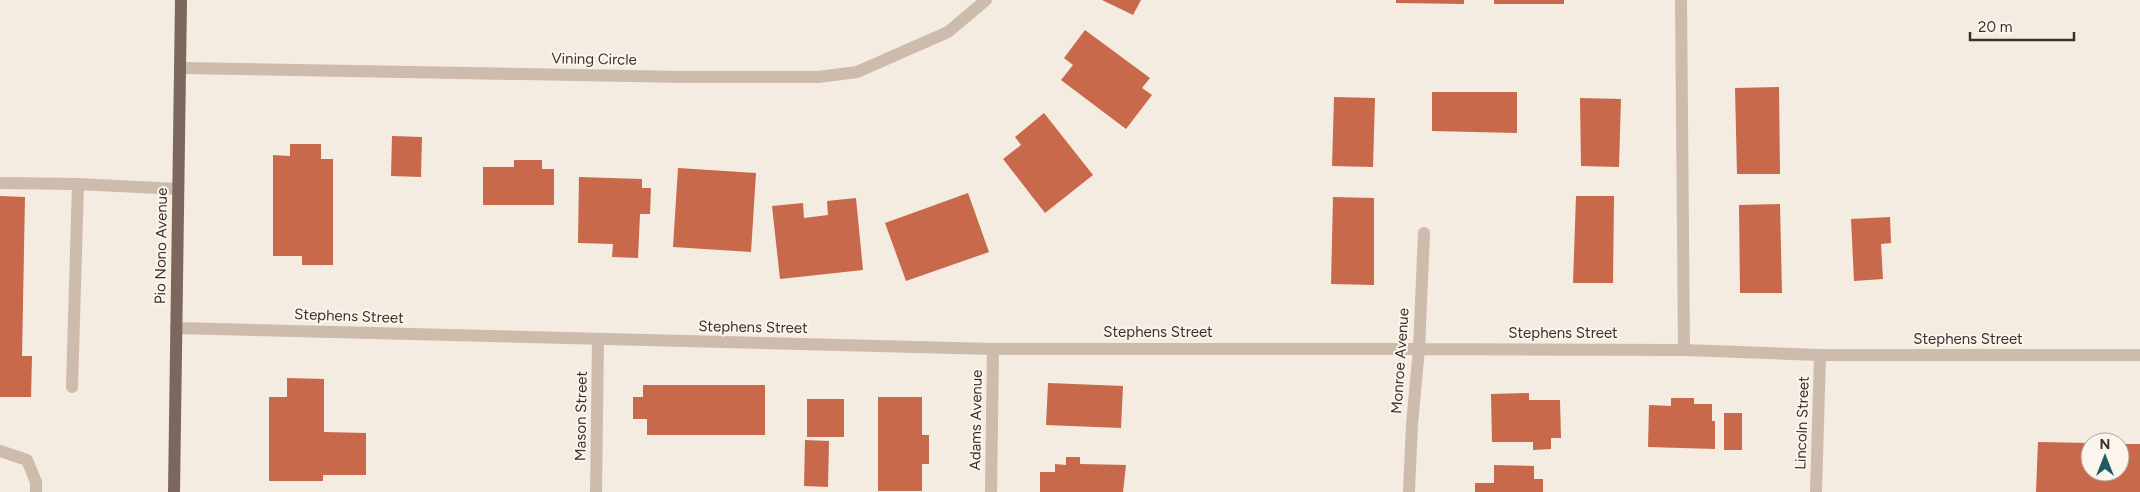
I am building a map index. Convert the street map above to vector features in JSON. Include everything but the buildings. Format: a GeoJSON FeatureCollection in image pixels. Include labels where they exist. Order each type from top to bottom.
{"type":"FeatureCollection","features":[{"type":"Feature","properties":{"kind":"main road","name":"Pio Nono Avenue"},"geometry":{"type":"LineString","coordinates":[[174,492],[181,0]]}},
{"type":"Feature","properties":{"kind":"street","name":"Vining Circle"},"geometry":{"type":"LineString","coordinates":[[181,68],[675,77],[818,77],[856,72],[948,32],[986,0]]}},
{"type":"Feature","properties":{"kind":"street"},"geometry":{"type":"LineString","coordinates":[[1681,0],[1684,350]]}},
{"type":"Feature","properties":{"kind":"street"},"geometry":{"type":"LineString","coordinates":[[0,183],[78,184],[178,189]]}},
{"type":"Feature","properties":{"kind":"street"},"geometry":{"type":"LineString","coordinates":[[72,387],[78,184]]}},
{"type":"Feature","properties":{"kind":"street","name":"Monroe Avenue"},"geometry":{"type":"LineString","coordinates":[[1409,492],[1412,424],[1419,349],[1424,233]]}},
{"type":"Feature","properties":{"kind":"street","name":"Stephens Street"},"geometry":{"type":"LineString","coordinates":[[176,328],[993,349],[1684,350],[1820,355],[2140,355]]}},
{"type":"Feature","properties":{"kind":"street","name":"Mason Street"},"geometry":{"type":"LineString","coordinates":[[596,492],[598,340]]}},
{"type":"Feature","properties":{"kind":"street","name":"Adams Avenue"},"geometry":{"type":"LineString","coordinates":[[991,492],[993,349]]}},
{"type":"Feature","properties":{"kind":"street","name":"Lincoln Street"},"geometry":{"type":"LineString","coordinates":[[1816,492],[1820,355]]}},
{"type":"Feature","properties":{"kind":"street"},"geometry":{"type":"LineString","coordinates":[[0,451],[27,460],[36,482],[36,492]]}}]}
